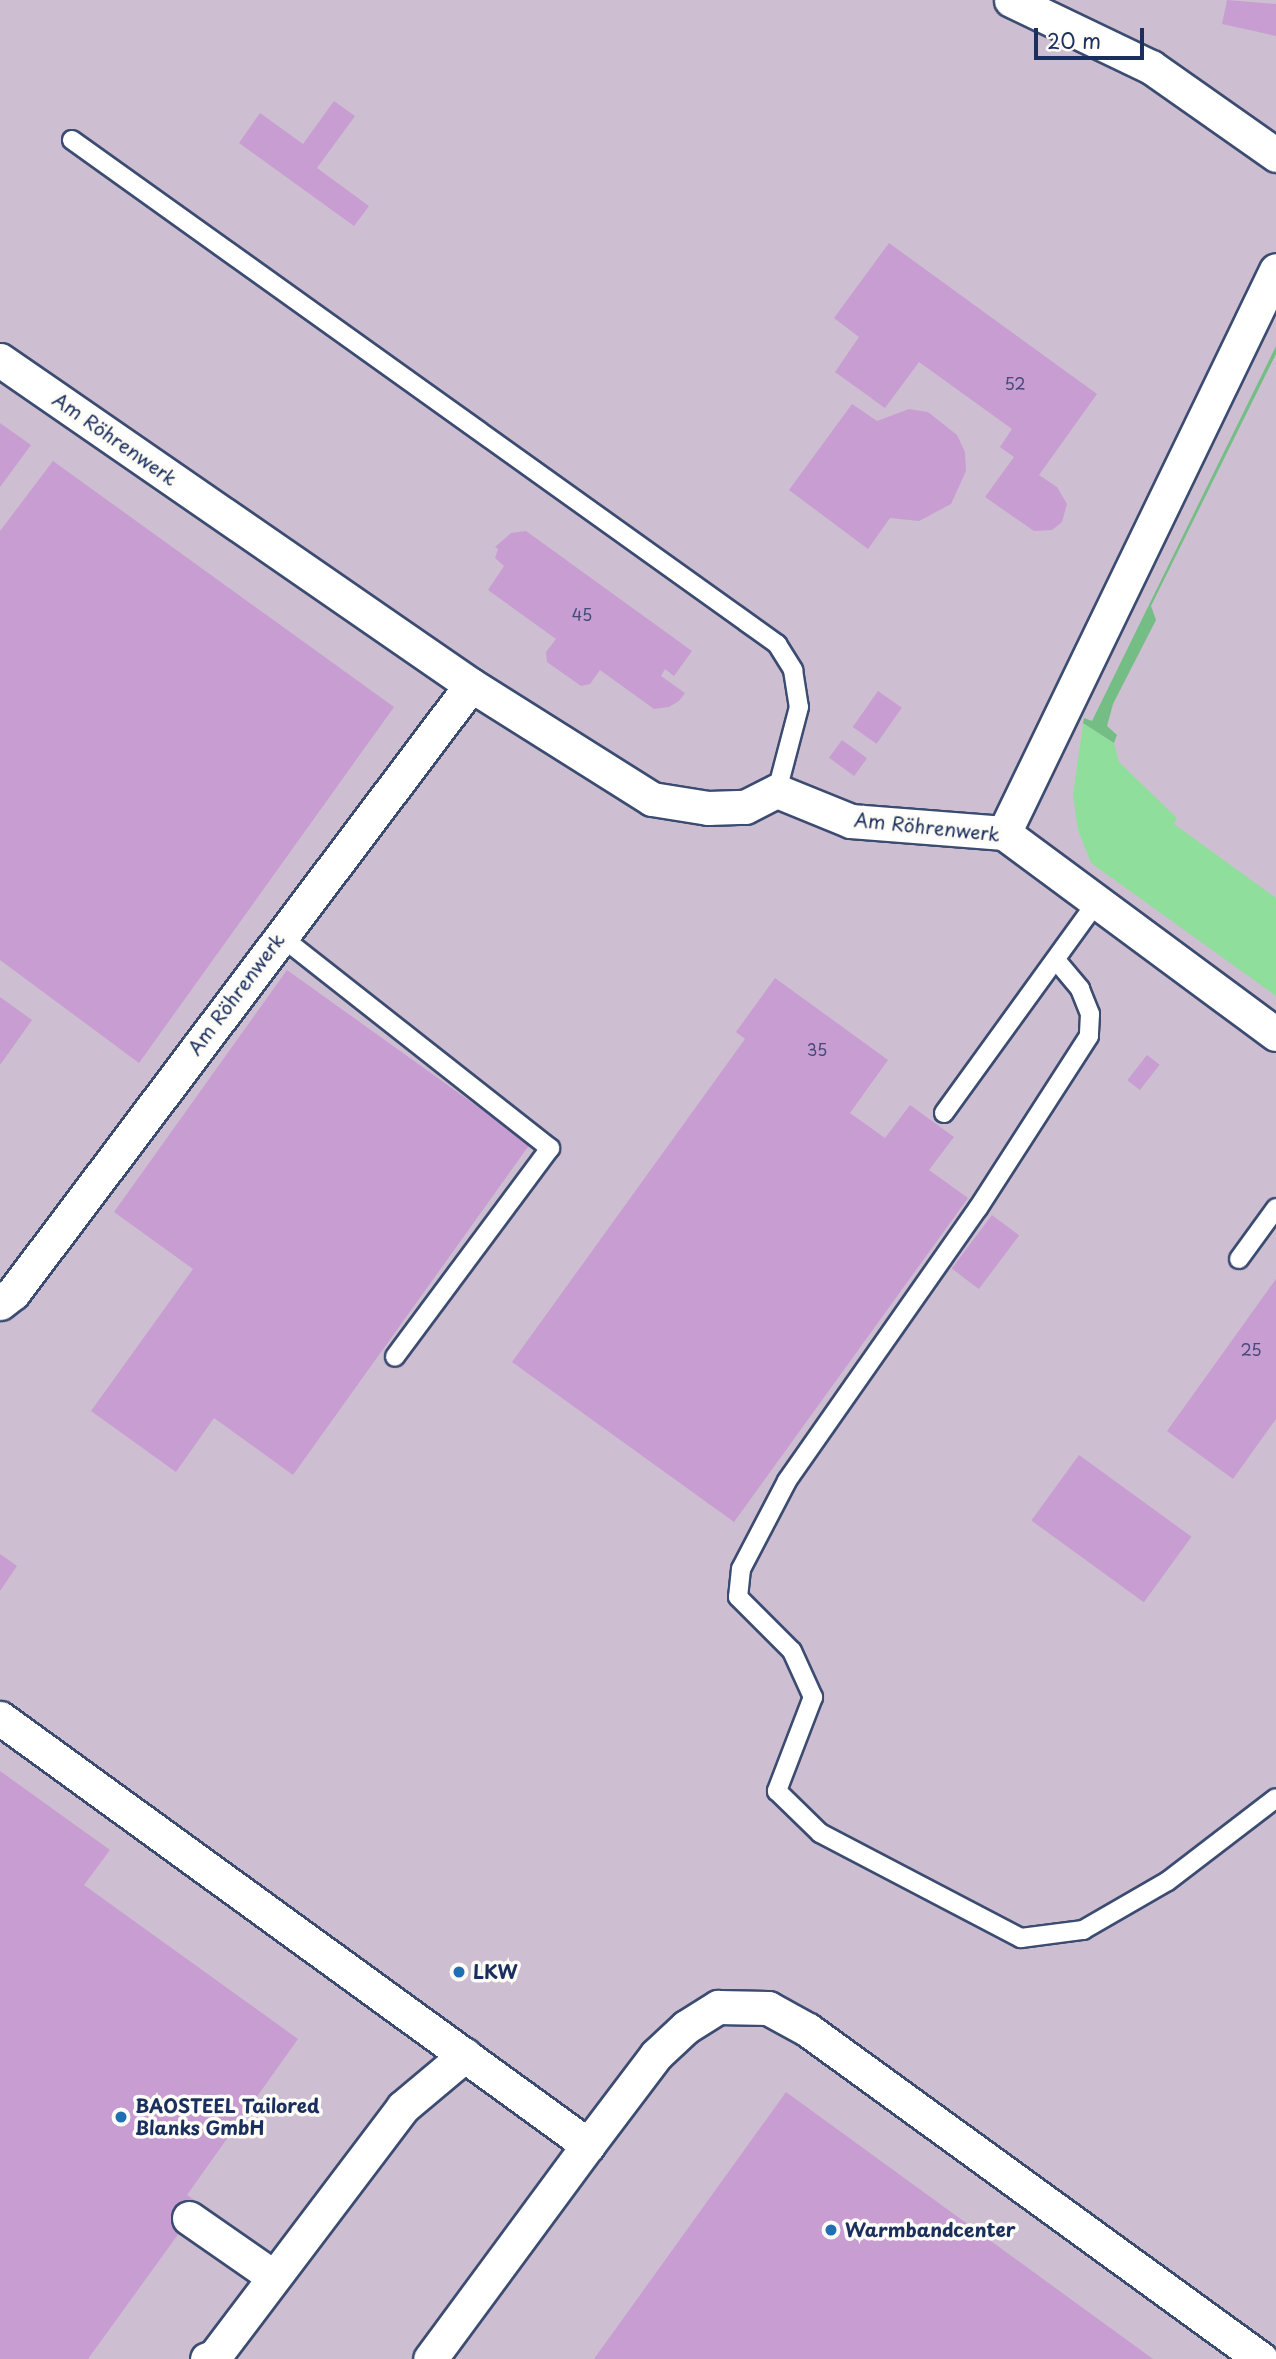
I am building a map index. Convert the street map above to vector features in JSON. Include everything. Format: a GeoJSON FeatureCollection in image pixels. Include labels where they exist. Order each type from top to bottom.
{"type":"FeatureCollection","features":[{"type":"Feature","properties":{"kind":"street"},"geometry":{"type":"LineString","coordinates":[[1011,0],[1151,67],[1276,155]]}},
{"type":"Feature","properties":{"kind":"street"},"geometry":{"type":"LineString","coordinates":[[1004,833],[1276,270]]}},
{"type":"Feature","properties":{"kind":"street","name":"Am Röhrenwerk"},"geometry":{"type":"LineString","coordinates":[[0,360],[471,685],[652,799],[708,808],[745,807],[777,791],[852,821],[1004,833],[1276,1034]]}},
{"type":"Feature","properties":{"kind":"street","name":"Am Röhrenwerk"},"geometry":{"type":"LineString","coordinates":[[0,1303],[13,1293],[279,935],[405,778],[471,685]]}},
{"type":"Feature","properties":{"kind":"street"},"geometry":{"type":"LineString","coordinates":[[0,1718],[588,2144]]}},
{"type":"Feature","properties":{"kind":"street"},"geometry":{"type":"LineString","coordinates":[[430,2359],[656,2056],[686,2027],[718,2007],[768,2008],[808,2030],[1261,2359]]}},
{"type":"Feature","properties":{"kind":"street"},"geometry":{"type":"LineString","coordinates":[[207,2359],[214,2357],[403,2106],[465,2055]]}},
{"type":"Feature","properties":{"kind":"street"},"geometry":{"type":"LineString","coordinates":[[189,2218],[274,2277]]}},
{"type":"Feature","properties":{"kind":"lane"},"geometry":{"type":"LineString","coordinates":[[72,140],[777,644],[793,670],[799,707],[777,791]]}},
{"type":"Feature","properties":{"kind":"lane"},"geometry":{"type":"LineString","coordinates":[[944,1113],[1097,902]]}},
{"type":"Feature","properties":{"kind":"lane"},"geometry":{"type":"LineString","coordinates":[[279,935],[550,1148],[396,1357]]}},
{"type":"Feature","properties":{"kind":"lane"},"geometry":{"type":"LineString","coordinates":[[1056,960],[1080,989],[1090,1014],[1089,1036],[978,1208],[787,1481],[741,1570],[738,1597],[792,1651],[813,1697],[777,1791],[820,1833],[1021,1938],[1083,1930],[1168,1881],[1276,1798]]}},
{"type":"Feature","properties":{"kind":"lane"},"geometry":{"type":"LineString","coordinates":[[1239,1259],[1276,1208]]}},
{"type":"Feature","properties":{"kind":"shaded area"},"geometry":{"type":"Polygon","coordinates":[[[0,0],[1276,0],[1276,2359],[0,2359],[0,0]]]}},
{"type":"Feature","properties":{"kind":"green space"},"geometry":{"type":"Polygon","coordinates":[[[1276,346],[1276,354],[1151,606],[1156,620],[1113,704],[1107,726],[1117,735],[1114,743],[1083,723],[1084,718],[1092,721],[1276,346]]]}},
{"type":"Feature","properties":{"kind":"green space"},"geometry":{"type":"Polygon","coordinates":[[[1083,723],[1114,743],[1119,762],[1177,818],[1174,824],[1276,898],[1276,996],[1091,863],[1078,830],[1073,795],[1083,723]]]}},
{"type":"Feature","properties":{"kind":"building"},"geometry":{"type":"Polygon","coordinates":[[[1227,0],[1276,4],[1276,36],[1222,24],[1227,0]]]}},
{"type":"Feature","properties":{"kind":"building"},"geometry":{"type":"Polygon","coordinates":[[[334,101],[355,116],[317,168],[369,206],[354,226],[239,143],[260,113],[303,144],[334,101]]]}},
{"type":"Feature","properties":{"kind":"building"},"geometry":{"type":"Polygon","coordinates":[[[889,243],[1097,394],[1039,475],[1057,487],[1067,504],[1062,522],[1052,530],[1034,531],[985,497],[1014,457],[1000,447],[1012,429],[919,362],[885,408],[835,372],[859,337],[834,318],[889,243]]]}},
{"type":"Feature","properties":{"kind":"building"},"geometry":{"type":"Polygon","coordinates":[[[852,404],[877,421],[909,409],[928,412],[957,435],[965,452],[966,471],[951,504],[919,521],[890,518],[868,549],[789,490],[852,404]]]}},
{"type":"Feature","properties":{"kind":"building"},"geometry":{"type":"Polygon","coordinates":[[[0,423],[31,445],[0,487],[0,423]]]}},
{"type":"Feature","properties":{"kind":"building"},"geometry":{"type":"Polygon","coordinates":[[[53,461],[394,707],[139,1063],[0,960],[0,531],[53,461]]]}},
{"type":"Feature","properties":{"kind":"building"},"geometry":{"type":"Polygon","coordinates":[[[526,531],[692,651],[674,676],[665,669],[661,676],[685,693],[679,701],[669,707],[654,709],[600,670],[590,684],[581,686],[547,662],[546,652],[556,639],[488,590],[504,566],[495,558],[498,549],[495,547],[511,533],[526,531]]]}},
{"type":"Feature","properties":{"kind":"building"},"geometry":{"type":"Polygon","coordinates":[[[878,691],[902,708],[877,744],[853,727],[878,691]]]}},
{"type":"Feature","properties":{"kind":"building"},"geometry":{"type":"Polygon","coordinates":[[[842,740],[867,758],[854,776],[829,758],[842,740]]]}},
{"type":"Feature","properties":{"kind":"building"},"geometry":{"type":"Polygon","coordinates":[[[287,970],[530,1144],[293,1475],[214,1418],[176,1472],[91,1411],[193,1269],[114,1212],[287,970]]]}},
{"type":"Feature","properties":{"kind":"building"},"geometry":{"type":"Polygon","coordinates":[[[775,978],[888,1060],[850,1113],[885,1138],[910,1105],[954,1137],[929,1170],[968,1198],[734,1522],[512,1362],[745,1039],[736,1032],[775,978]]]}},
{"type":"Feature","properties":{"kind":"building"},"geometry":{"type":"Polygon","coordinates":[[[0,997],[32,1020],[0,1065],[0,997]]]}},
{"type":"Feature","properties":{"kind":"building"},"geometry":{"type":"Polygon","coordinates":[[[1147,1055],[1160,1065],[1140,1090],[1127,1080],[1147,1055]]]}},
{"type":"Feature","properties":{"kind":"building"},"geometry":{"type":"Polygon","coordinates":[[[992,1215],[1019,1235],[979,1289],[952,1269],[992,1215]]]}},
{"type":"Feature","properties":{"kind":"building"},"geometry":{"type":"Polygon","coordinates":[[[1276,1279],[1276,1419],[1233,1479],[1167,1431],[1276,1279]]]}},
{"type":"Feature","properties":{"kind":"building"},"geometry":{"type":"Polygon","coordinates":[[[1079,1455],[1191,1537],[1144,1602],[1031,1521],[1079,1455]]]}},
{"type":"Feature","properties":{"kind":"building"},"geometry":{"type":"Polygon","coordinates":[[[0,1554],[17,1566],[0,1591],[0,1554]]]}},
{"type":"Feature","properties":{"kind":"building","name":"BAOSTEEL Tailored Blanks GmbH"},"geometry":{"type":"Polygon","coordinates":[[[0,1771],[110,1850],[84,1885],[298,2039],[187,2195],[200,2204],[88,2359],[0,2359],[0,1771]]]}},
{"type":"Feature","properties":{"kind":"building","name":"Warmbandcenter"},"geometry":{"type":"Polygon","coordinates":[[[786,2092],[1153,2359],[594,2359],[786,2092]]]}},
{"type":"Feature","properties":{"kind":"place","name":"LKW"},"geometry":{"type":"Point","coordinates":[459,1972]}},
{"type":"Feature","properties":{"kind":"place","name":"BAOSTEEL Tailored Blanks GmbH"},"geometry":{"type":"Point","coordinates":[121,2117]}},
{"type":"Feature","properties":{"kind":"place","name":"Warmbandcenter"},"geometry":{"type":"Point","coordinates":[831,2230]}}]}
